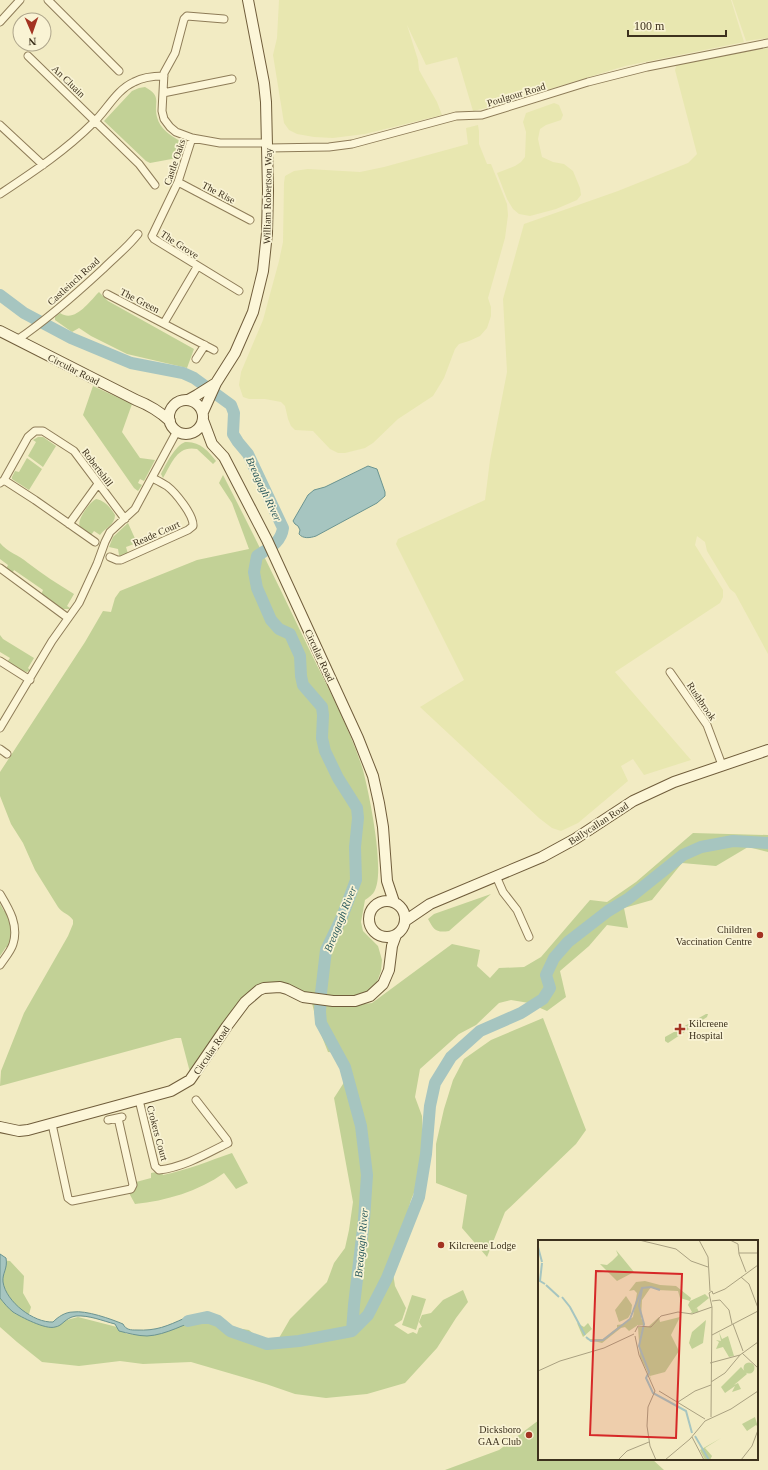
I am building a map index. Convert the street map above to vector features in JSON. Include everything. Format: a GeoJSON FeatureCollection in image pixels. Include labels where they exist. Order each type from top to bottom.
{"type":"FeatureCollection","features":[{"type":"Feature","properties":{"kind":"main road","name":"William Robertson Way"},"geometry":{"type":"LineString","coordinates":[[204,412],[214,385],[235,353],[253,312],[263,271],[267,233],[268,145],[264,83],[248,0]]}},
{"type":"Feature","properties":{"kind":"main road","name":"Circular Road"},"geometry":{"type":"LineString","coordinates":[[0,331],[136,400],[149,405],[170,421]]}},
{"type":"Feature","properties":{"kind":"main road"},"geometry":{"type":"LineString","coordinates":[[188,400],[214,385]]}},
{"type":"Feature","properties":{"kind":"main road"},"geometry":{"type":"LineString","coordinates":[[188,400],[192,400],[199,405],[204,412],[199,428],[189,434],[185,434],[177,431],[169,417],[171,409],[176,403],[188,400]]}},
{"type":"Feature","properties":{"kind":"main road","name":"Circular Road"},"geometry":{"type":"LineString","coordinates":[[149,405],[176,403]]}},
{"type":"Feature","properties":{"kind":"main road","name":"Circular Road"},"geometry":{"type":"LineString","coordinates":[[204,412],[212,444]]}},
{"type":"Feature","properties":{"kind":"main road","name":"Circular Road"},"geometry":{"type":"LineString","coordinates":[[189,434],[212,444],[224,457],[274,554],[358,738],[373,776],[380,803],[387,881],[394,902]]}},
{"type":"Feature","properties":{"kind":"main road","name":"Ballycallan Road"},"geometry":{"type":"LineString","coordinates":[[406,921],[430,904],[542,857],[576,839],[633,801],[674,782],[768,750]]}},
{"type":"Feature","properties":{"kind":"main road","name":"Circular Road"},"geometry":{"type":"LineString","coordinates":[[387,881],[383,893],[370,914],[369,920],[371,926],[383,939],[386,946],[389,970]]}},
{"type":"Feature","properties":{"kind":"main road"},"geometry":{"type":"LineString","coordinates":[[377,904],[388,901],[394,902],[403,909],[406,921]]}},
{"type":"Feature","properties":{"kind":"main road","name":"Ballycallan Road"},"geometry":{"type":"LineString","coordinates":[[403,909],[430,904]]}},
{"type":"Feature","properties":{"kind":"main road","name":"Circular Road"},"geometry":{"type":"LineString","coordinates":[[0,1126],[11,1130],[28,1130],[171,1091],[190,1080],[245,1002],[259,990],[264,988],[280,987],[303,997],[333,1001],[355,1001],[366,998],[374,993],[382,984],[389,970],[392,946],[396,935],[401,931],[406,921]]}},
{"type":"Feature","properties":{"kind":"main road"},"geometry":{"type":"LineString","coordinates":[[378,934],[384,937],[396,935]]}},
{"type":"Feature","properties":{"kind":"street"},"geometry":{"type":"LineString","coordinates":[[0,22],[20,0]]}},
{"type":"Feature","properties":{"kind":"street"},"geometry":{"type":"LineString","coordinates":[[48,0],[119,71]]}},
{"type":"Feature","properties":{"kind":"street"},"geometry":{"type":"LineString","coordinates":[[192,138],[176,132],[164,119],[162,111],[164,73],[175,53],[184,19],[187,16],[224,19]]}},
{"type":"Feature","properties":{"kind":"street","name":"Poulgour Road"},"geometry":{"type":"LineString","coordinates":[[268,145],[329,147],[352,144],[456,116],[482,115],[588,82],[647,66],[768,43]]}},
{"type":"Feature","properties":{"kind":"street","name":"An Cluain"},"geometry":{"type":"LineString","coordinates":[[28,56],[139,164],[155,185]]}},
{"type":"Feature","properties":{"kind":"street"},"geometry":{"type":"LineString","coordinates":[[0,194],[44,165],[95,121],[118,93],[134,82],[151,76],[164,76]]}},
{"type":"Feature","properties":{"kind":"street"},"geometry":{"type":"LineString","coordinates":[[163,93],[232,79]]}},
{"type":"Feature","properties":{"kind":"street"},"geometry":{"type":"LineString","coordinates":[[0,125],[44,165]]}},
{"type":"Feature","properties":{"kind":"street","name":"Castle Oaks"},"geometry":{"type":"LineString","coordinates":[[152,238],[178,182],[192,138],[220,144],[268,145]]}},
{"type":"Feature","properties":{"kind":"street","name":"The Rise"},"geometry":{"type":"LineString","coordinates":[[178,182],[250,220]]}},
{"type":"Feature","properties":{"kind":"street","name":"Castleinch Road"},"geometry":{"type":"LineString","coordinates":[[18,340],[87,284],[131,243],[138,234]]}},
{"type":"Feature","properties":{"kind":"street","name":"The Grove"},"geometry":{"type":"LineString","coordinates":[[152,238],[239,291]]}},
{"type":"Feature","properties":{"kind":"street","name":"The Grove"},"geometry":{"type":"LineString","coordinates":[[177,302],[198,267]]}},
{"type":"Feature","properties":{"kind":"street","name":"The Green"},"geometry":{"type":"LineString","coordinates":[[107,294],[214,350]]}},
{"type":"Feature","properties":{"kind":"street","name":"The Green"},"geometry":{"type":"LineString","coordinates":[[164,323],[177,302]]}},
{"type":"Feature","properties":{"kind":"street"},"geometry":{"type":"LineString","coordinates":[[196,359],[204,345]]}},
{"type":"Feature","properties":{"kind":"street","name":"Robertshill"},"geometry":{"type":"LineString","coordinates":[[96,542],[2,482],[28,437],[35,431],[43,431],[74,451],[125,519]]}},
{"type":"Feature","properties":{"kind":"street"},"geometry":{"type":"LineString","coordinates":[[0,728],[52,641],[79,603],[110,532],[135,509],[177,431]]}},
{"type":"Feature","properties":{"kind":"street","name":"Reade Court"},"geometry":{"type":"LineString","coordinates":[[110,557],[121,560],[188,530],[193,526],[193,519],[172,491],[166,485],[152,478]]}},
{"type":"Feature","properties":{"kind":"street"},"geometry":{"type":"LineString","coordinates":[[69,524],[98,484]]}},
{"type":"Feature","properties":{"kind":"street"},"geometry":{"type":"LineString","coordinates":[[0,568],[68,618]]}},
{"type":"Feature","properties":{"kind":"street"},"geometry":{"type":"LineString","coordinates":[[0,661],[30,680]]}},
{"type":"Feature","properties":{"kind":"street","name":"Rushbrook"},"geometry":{"type":"LineString","coordinates":[[670,672],[707,725],[722,765]]}},
{"type":"Feature","properties":{"kind":"street"},"geometry":{"type":"LineString","coordinates":[[0,750],[7,754]]}},
{"type":"Feature","properties":{"kind":"street"},"geometry":{"type":"LineString","coordinates":[[496,876],[503,892],[518,910],[529,937]]}},
{"type":"Feature","properties":{"kind":"street"},"geometry":{"type":"LineString","coordinates":[[0,894],[14,918],[14,929],[13,943],[0,965]]}},
{"type":"Feature","properties":{"kind":"street","name":"Crokers Court"},"geometry":{"type":"LineString","coordinates":[[140,1100],[155,1166],[159,1170],[191,1162],[228,1143],[196,1100]]}},
{"type":"Feature","properties":{"kind":"street"},"geometry":{"type":"LineString","coordinates":[[52,1124],[68,1198],[72,1201],[131,1189],[133,1185],[120,1117],[108,1120]]}},
{"type":"Feature","properties":{"kind":"green space"},"geometry":{"type":"Polygon","coordinates":[[[279,0],[731,0],[744,42],[625,66],[473,111],[457,57],[426,65],[407,25],[418,60],[419,70],[437,102],[442,115],[365,134],[333,138],[314,137],[297,134],[289,130],[284,123],[273,55],[277,38],[279,0]]]}},
{"type":"Feature","properties":{"kind":"green space"},"geometry":{"type":"Polygon","coordinates":[[[732,0],[768,0],[768,38],[746,41],[732,0]]]}},
{"type":"Feature","properties":{"kind":"green space"},"geometry":{"type":"Polygon","coordinates":[[[768,48],[768,654],[735,593],[730,589],[707,551],[705,542],[697,536],[695,545],[723,590],[723,597],[720,603],[615,672],[691,760],[644,775],[633,759],[621,766],[628,781],[578,823],[561,831],[552,828],[539,818],[420,707],[464,680],[396,544],[398,539],[485,500],[490,460],[507,372],[503,299],[524,224],[618,191],[688,163],[697,154],[675,70],[677,63],[768,48]]]}},
{"type":"Feature","properties":{"kind":"green space"},"geometry":{"type":"Polygon","coordinates":[[[145,87],[156,97],[156,112],[160,125],[169,134],[180,141],[177,158],[150,163],[146,161],[104,121],[132,91],[145,87]]]}},
{"type":"Feature","properties":{"kind":"green space"},"geometry":{"type":"Polygon","coordinates":[[[554,103],[559,105],[563,115],[561,120],[546,125],[540,129],[538,139],[542,157],[553,162],[564,164],[573,171],[580,188],[581,195],[577,200],[556,209],[530,216],[519,214],[513,209],[507,199],[497,173],[515,166],[525,157],[526,132],[523,122],[526,113],[554,103]]]}},
{"type":"Feature","properties":{"kind":"green space"},"geometry":{"type":"Polygon","coordinates":[[[478,125],[479,144],[487,164],[491,164],[507,204],[508,215],[505,238],[488,298],[491,307],[491,316],[487,328],[480,336],[459,344],[455,349],[444,378],[433,396],[398,419],[373,443],[365,448],[345,453],[338,453],[330,449],[313,431],[295,430],[291,426],[288,419],[285,406],[281,402],[265,399],[249,399],[243,397],[239,385],[241,372],[263,320],[283,242],[285,176],[294,171],[308,169],[360,172],[384,167],[468,144],[466,128],[478,125]]]}},
{"type":"Feature","properties":{"kind":"green space"},"geometry":{"type":"Polygon","coordinates":[[[99,292],[108,301],[194,349],[187,368],[127,354],[91,336],[79,328],[72,332],[55,320],[55,317],[60,313],[71,315],[81,310],[99,292]]]}},
{"type":"Feature","properties":{"kind":"green space"},"geometry":{"type":"Polygon","coordinates":[[[93,386],[132,404],[122,432],[140,458],[155,460],[144,481],[140,479],[138,483],[142,485],[138,491],[134,488],[83,415],[93,386]]]}},
{"type":"Feature","properties":{"kind":"green space"},"geometry":{"type":"Polygon","coordinates":[[[38,437],[43,437],[56,446],[43,467],[28,456],[36,442],[33,440],[38,437]]]}},
{"type":"Feature","properties":{"kind":"green space"},"geometry":{"type":"Polygon","coordinates":[[[185,442],[195,443],[203,447],[216,461],[213,464],[197,449],[190,448],[180,452],[176,456],[163,478],[161,474],[174,451],[185,442]]]}},
{"type":"Feature","properties":{"kind":"green space"},"geometry":{"type":"Polygon","coordinates":[[[27,458],[42,469],[29,490],[12,479],[15,471],[19,472],[27,458]]]}},
{"type":"Feature","properties":{"kind":"green space"},"geometry":{"type":"Polygon","coordinates":[[[223,475],[339,710],[363,770],[375,831],[378,880],[372,895],[365,900],[361,922],[363,931],[378,946],[382,960],[381,971],[377,982],[369,992],[357,998],[333,999],[258,986],[238,1004],[220,1027],[191,1076],[181,1038],[176,1038],[0,1086],[1,1071],[24,1013],[68,936],[73,920],[58,907],[35,870],[23,843],[11,824],[0,796],[0,772],[85,642],[103,611],[111,612],[115,598],[120,591],[197,560],[249,549],[232,503],[219,483],[223,475]]]}},
{"type":"Feature","properties":{"kind":"green space"},"geometry":{"type":"Polygon","coordinates":[[[96,499],[102,501],[109,507],[115,515],[115,518],[112,524],[100,535],[94,531],[91,535],[81,528],[79,524],[84,512],[96,499]]]}},
{"type":"Feature","properties":{"kind":"green space"},"geometry":{"type":"Polygon","coordinates":[[[128,523],[137,543],[126,547],[128,554],[121,557],[118,549],[109,547],[113,537],[128,523]]]}},
{"type":"Feature","properties":{"kind":"green space"},"geometry":{"type":"Polygon","coordinates":[[[0,543],[6,549],[74,594],[67,606],[70,608],[63,610],[41,595],[43,590],[14,570],[12,574],[6,569],[8,565],[0,559],[0,543]]]}},
{"type":"Feature","properties":{"kind":"green space"},"geometry":{"type":"Polygon","coordinates":[[[0,635],[3,639],[34,658],[28,668],[30,670],[27,672],[22,672],[7,662],[10,658],[0,652],[0,635]]]}},
{"type":"Feature","properties":{"kind":"green space"},"geometry":{"type":"Polygon","coordinates":[[[693,833],[768,835],[768,852],[748,847],[716,866],[682,863],[652,900],[624,908],[628,928],[607,925],[589,946],[560,971],[566,997],[547,1011],[529,1003],[511,1000],[499,1003],[476,1025],[459,1034],[420,1069],[415,1097],[422,1116],[423,1141],[418,1183],[411,1200],[392,1266],[395,1286],[406,1308],[402,1320],[394,1325],[408,1334],[413,1332],[417,1334],[419,1328],[422,1327],[419,1322],[422,1315],[431,1313],[443,1300],[463,1290],[468,1302],[437,1348],[405,1383],[367,1394],[326,1398],[295,1394],[191,1362],[143,1364],[120,1361],[79,1366],[42,1362],[0,1327],[0,1260],[10,1261],[24,1276],[23,1293],[31,1307],[28,1318],[50,1327],[63,1321],[78,1317],[117,1327],[127,1334],[142,1335],[168,1328],[189,1320],[209,1319],[230,1327],[249,1330],[266,1344],[279,1338],[290,1319],[327,1282],[334,1263],[345,1248],[353,1202],[334,1098],[343,1084],[348,1066],[337,1053],[328,1052],[317,1024],[312,1003],[346,1006],[372,1003],[452,944],[480,950],[477,966],[490,978],[499,968],[524,967],[541,957],[590,900],[607,902],[636,882],[693,833]]]}},
{"type":"Feature","properties":{"kind":"green space"},"geometry":{"type":"Polygon","coordinates":[[[491,894],[449,931],[441,932],[436,930],[428,919],[434,914],[491,894]]]}},
{"type":"Feature","properties":{"kind":"green space"},"geometry":{"type":"Polygon","coordinates":[[[0,904],[4,911],[7,911],[11,925],[11,933],[9,947],[6,947],[0,956],[0,904]]]}},
{"type":"Feature","properties":{"kind":"green space"},"geometry":{"type":"Polygon","coordinates":[[[708,1014],[707,1017],[668,1043],[665,1041],[665,1037],[708,1014]]]}},
{"type":"Feature","properties":{"kind":"green space"},"geometry":{"type":"Polygon","coordinates":[[[543,1018],[586,1130],[576,1144],[505,1212],[487,1257],[462,1228],[467,1195],[436,1183],[436,1144],[444,1109],[453,1080],[464,1059],[491,1040],[543,1018]]]}},
{"type":"Feature","properties":{"kind":"green space"},"geometry":{"type":"Polygon","coordinates":[[[232,1153],[248,1183],[236,1189],[224,1173],[193,1190],[170,1198],[147,1203],[135,1204],[129,1193],[136,1182],[151,1178],[151,1173],[162,1171],[163,1175],[172,1173],[232,1153]]]}},
{"type":"Feature","properties":{"kind":"green space"},"geometry":{"type":"Polygon","coordinates":[[[412,1295],[426,1299],[416,1330],[402,1325],[412,1295]]]}},
{"type":"Feature","properties":{"kind":"green space","name":"Dicksboro GAA Club"},"geometry":{"type":"Polygon","coordinates":[[[538,1421],[538,1460],[653,1460],[664,1470],[445,1470],[499,1450],[538,1421]]]}},
{"type":"Feature","properties":{"kind":"water"},"geometry":{"type":"Polygon","coordinates":[[[368,466],[377,469],[385,496],[377,503],[316,536],[307,538],[302,537],[299,534],[300,530],[298,526],[293,521],[308,495],[314,490],[325,487],[368,466]]]}},
{"type":"Feature","properties":{"kind":"water"},"geometry":{"type":"Polygon","coordinates":[[[0,1254],[6,1258],[3,1282],[9,1297],[22,1310],[38,1319],[53,1322],[64,1314],[70,1312],[85,1312],[118,1322],[132,1330],[150,1330],[185,1318],[204,1315],[204,1318],[169,1331],[147,1336],[119,1331],[115,1324],[86,1316],[72,1317],[58,1326],[46,1327],[27,1320],[13,1312],[0,1298],[0,1254]]]}},
{"type":"Feature","properties":{"kind":"waterway","name":"Breagagh River"},"geometry":{"type":"LineString","coordinates":[[0,295],[24,313],[71,338],[131,363],[183,373],[194,378],[231,405],[234,413],[233,434],[248,454],[283,528],[280,538],[270,548],[257,556],[254,572],[257,588],[271,620],[279,629],[290,634],[300,656],[303,685],[322,707],[322,738],[325,751],[338,778],[357,808],[358,818],[355,847],[356,880],[342,917],[326,950],[320,1012],[321,1023],[345,1067],[361,1126],[367,1175],[364,1220],[352,1331]]}},
{"type":"Feature","properties":{"kind":"waterway","name":"Breagagh River"},"geometry":{"type":"LineString","coordinates":[[188,1321],[207,1317],[218,1321],[230,1331],[267,1344],[299,1341],[352,1331],[368,1315],[387,1278],[419,1197],[426,1154],[430,1106],[435,1083],[451,1057],[480,1031],[521,1013],[543,999],[550,988],[546,975],[554,958],[568,942],[608,911],[628,899],[683,855],[701,847],[733,841],[768,843]]}},
{"type":"Feature","properties":{"kind":"place","name":"Children Vaccination Centre"},"geometry":{"type":"Point","coordinates":[760,935]}},
{"type":"Feature","properties":{"kind":"place","name":"Kilcreene Hospital"},"geometry":{"type":"Point","coordinates":[680,1029]}},
{"type":"Feature","properties":{"kind":"place","name":"Kilcreene Lodge"},"geometry":{"type":"Point","coordinates":[441,1245]}},
{"type":"Feature","properties":{"kind":"place","name":"Dicksboro GAA Club"},"geometry":{"type":"Point","coordinates":[529,1435]}}]}
